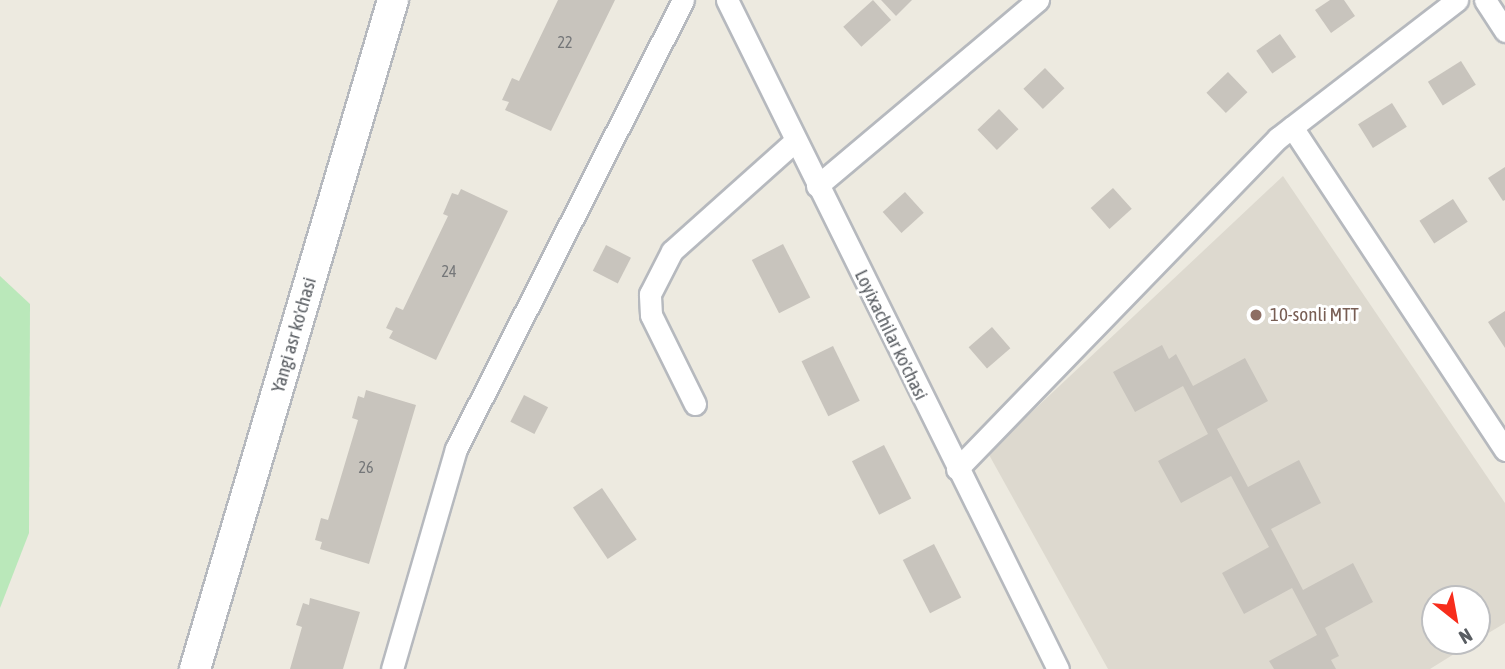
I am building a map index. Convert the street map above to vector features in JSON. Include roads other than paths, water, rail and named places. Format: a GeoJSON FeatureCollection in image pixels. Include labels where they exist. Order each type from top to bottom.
{"type":"FeatureCollection","features":[{"type":"Feature","properties":{"kind":"street","name":"Yangi asr ko'chasi"},"geometry":{"type":"LineString","coordinates":[[195,669],[393,0]]}},
{"type":"Feature","properties":{"kind":"street"},"geometry":{"type":"LineString","coordinates":[[392,669],[456,449],[683,0]]}},
{"type":"Feature","properties":{"kind":"street","name":"Loyixachilar ko'chasi"},"geometry":{"type":"LineString","coordinates":[[727,0],[1058,669]]}},
{"type":"Feature","properties":{"kind":"street"},"geometry":{"type":"LineString","coordinates":[[817,186],[1038,0]]}},
{"type":"Feature","properties":{"kind":"street"},"geometry":{"type":"LineString","coordinates":[[957,468],[1292,127],[1457,0]]}},
{"type":"Feature","properties":{"kind":"street"},"geometry":{"type":"LineString","coordinates":[[1485,0],[1505,31]]}},
{"type":"Feature","properties":{"kind":"street"},"geometry":{"type":"LineString","coordinates":[[1292,127],[1505,450]]}},
{"type":"Feature","properties":{"kind":"street"},"geometry":{"type":"LineString","coordinates":[[695,404],[651,315],[650,294],[672,251],[795,141]]}},
{"type":"Feature","properties":{"kind":"place","name":"10-sonli MTT"},"geometry":{"type":"Point","coordinates":[1256,315]}}]}
